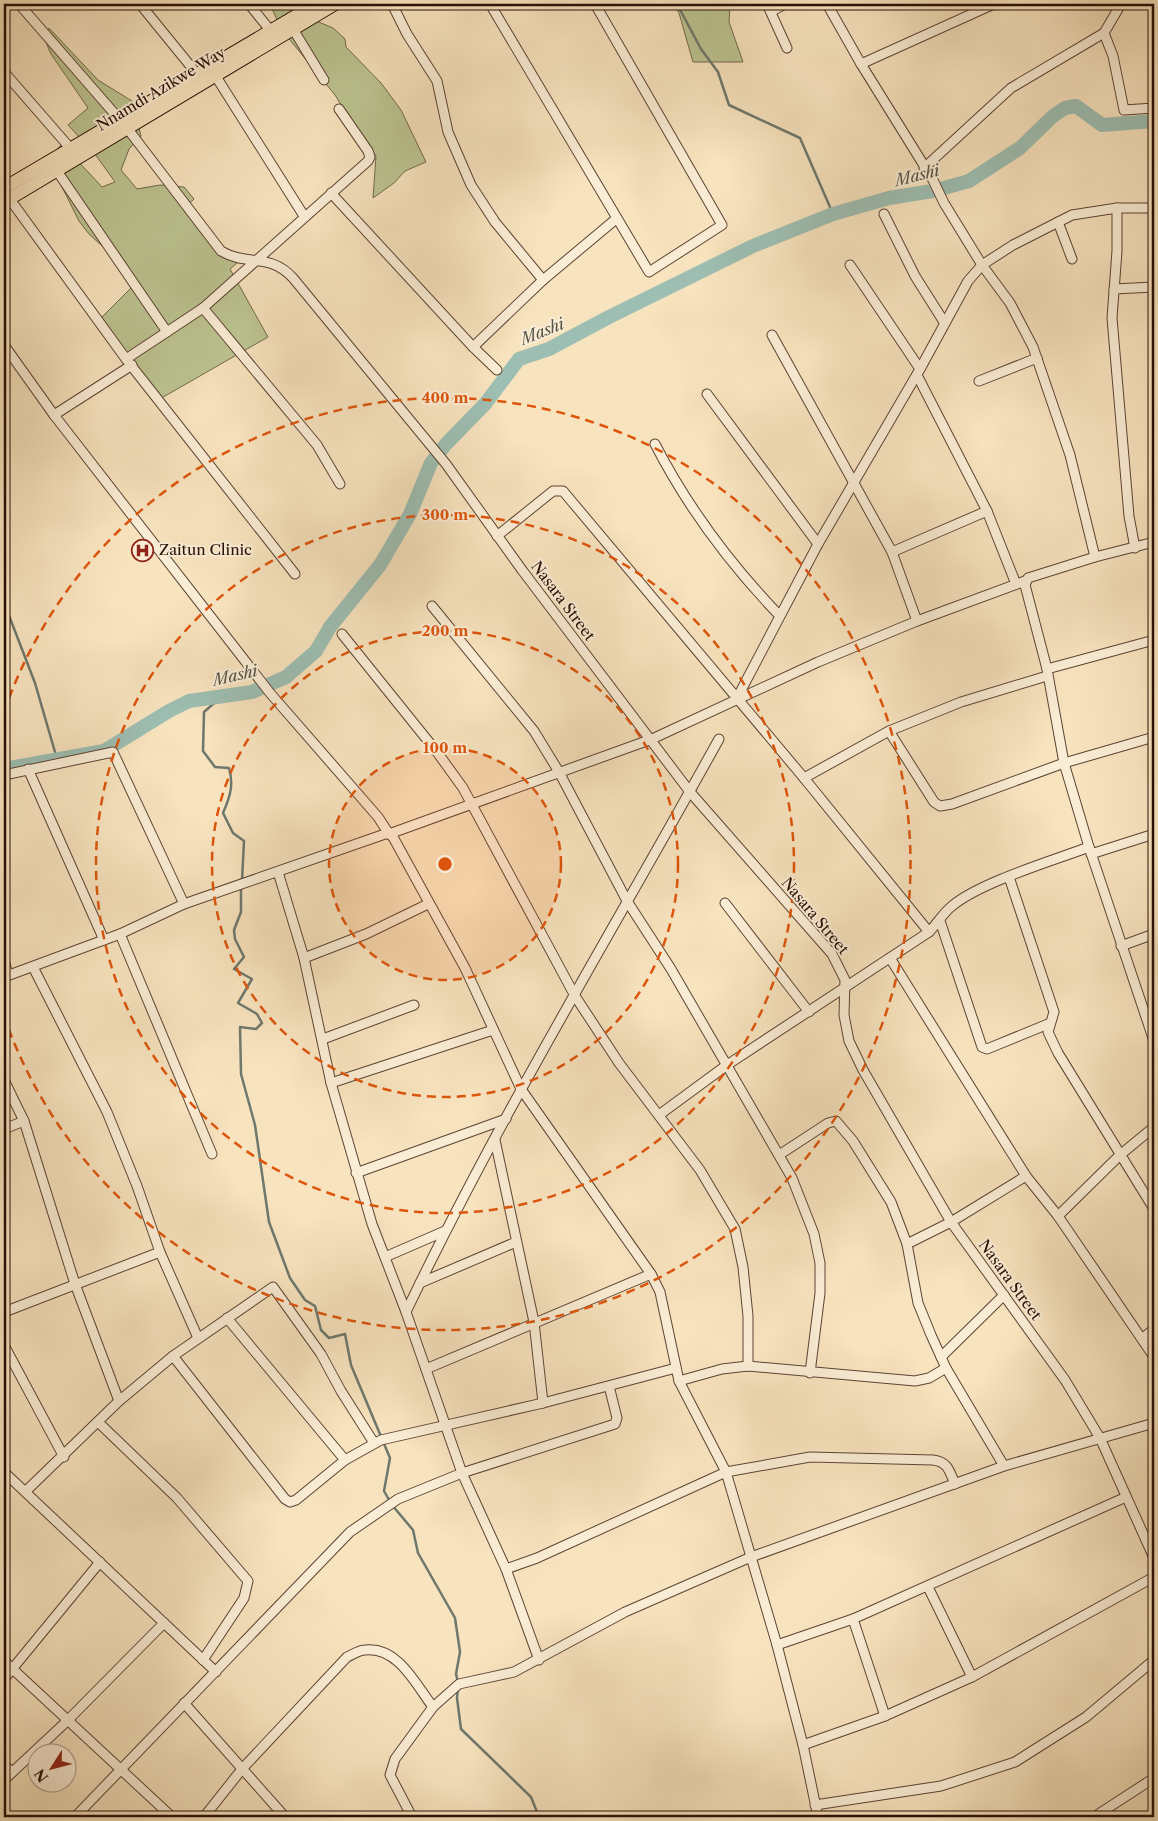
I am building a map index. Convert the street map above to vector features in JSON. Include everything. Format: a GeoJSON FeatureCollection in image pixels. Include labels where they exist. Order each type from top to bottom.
{"type":"FeatureCollection","features":[{"type":"Feature","properties":{"kind":"highway","name":"Nnamdi Azikwe Way"},"geometry":{"type":"LineString","coordinates":[[6,196],[57,171],[197,74],[316,4]]}},
{"type":"Feature","properties":{"kind":"highway","name":"Nnamdi Azikwe Way"},"geometry":{"type":"LineString","coordinates":[[6,196],[71,149],[124,124],[215,75],[336,4]]}},
{"type":"Feature","properties":{"kind":"street","name":"Nasara Street"},"geometry":{"type":"LineString","coordinates":[[19,4],[124,124],[221,251],[233,258],[273,262],[284,268],[446,464],[497,536],[652,739],[690,792],[832,954],[840,968],[845,988],[844,1015],[849,1041],[863,1070],[951,1222],[1065,1380],[1100,1438],[1154,1558]]}},
{"type":"Feature","properties":{"kind":"street"},"geometry":{"type":"LineString","coordinates":[[140,4],[197,74]]}},
{"type":"Feature","properties":{"kind":"street"},"geometry":{"type":"LineString","coordinates":[[249,4],[270,30]]}},
{"type":"Feature","properties":{"kind":"street"},"geometry":{"type":"LineString","coordinates":[[392,4],[407,34],[437,82],[448,132],[471,184],[495,222],[543,280]]}},
{"type":"Feature","properties":{"kind":"street"},"geometry":{"type":"LineString","coordinates":[[490,4],[649,272],[722,225],[595,4]]}},
{"type":"Feature","properties":{"kind":"street"},"geometry":{"type":"LineString","coordinates":[[785,4],[769,7],[787,48]]}},
{"type":"Feature","properties":{"kind":"street"},"geometry":{"type":"LineString","coordinates":[[826,4],[933,180],[944,203],[982,265],[1010,303],[1037,358],[1070,455],[1095,557]]}},
{"type":"Feature","properties":{"kind":"street"},"geometry":{"type":"LineString","coordinates":[[861,64],[994,4]]}},
{"type":"Feature","properties":{"kind":"street"},"geometry":{"type":"LineString","coordinates":[[924,168],[1011,88],[1104,33],[1121,4]]}},
{"type":"Feature","properties":{"kind":"street"},"geometry":{"type":"LineString","coordinates":[[293,29],[324,80]]}},
{"type":"Feature","properties":{"kind":"street"},"geometry":{"type":"LineString","coordinates":[[1104,33],[1113,56],[1124,110],[1154,108]]}},
{"type":"Feature","properties":{"kind":"street"},"geometry":{"type":"LineString","coordinates":[[4,72],[71,149]]}},
{"type":"Feature","properties":{"kind":"street"},"geometry":{"type":"LineString","coordinates":[[215,75],[304,216]]}},
{"type":"Feature","properties":{"kind":"street"},"geometry":{"type":"LineString","coordinates":[[54,415],[129,362],[167,332],[203,308],[304,216],[368,161],[370,157],[339,109]]}},
{"type":"Feature","properties":{"kind":"street"},"geometry":{"type":"LineString","coordinates":[[57,171],[167,332]]}},
{"type":"Feature","properties":{"kind":"street"},"geometry":{"type":"LineString","coordinates":[[331,193],[473,347],[497,370]]}},
{"type":"Feature","properties":{"kind":"street"},"geometry":{"type":"LineString","coordinates":[[6,196],[129,362],[295,574]]}},
{"type":"Feature","properties":{"kind":"street"},"geometry":{"type":"LineString","coordinates":[[1117,208],[1112,318],[1129,516],[1135,548]]}},
{"type":"Feature","properties":{"kind":"street"},"geometry":{"type":"LineString","coordinates":[[736,700],[818,544],[918,372],[968,281],[982,265],[1014,245],[1072,215],[1117,208],[1154,208]]}},
{"type":"Feature","properties":{"kind":"street"},"geometry":{"type":"LineString","coordinates":[[884,214],[915,276],[944,322]]}},
{"type":"Feature","properties":{"kind":"street"},"geometry":{"type":"LineString","coordinates":[[473,347],[543,280],[616,219]]}},
{"type":"Feature","properties":{"kind":"street"},"geometry":{"type":"LineString","coordinates":[[1058,222],[1072,259]]}},
{"type":"Feature","properties":{"kind":"street"},"geometry":{"type":"LineString","coordinates":[[850,265],[918,372],[1021,582],[1047,672],[1064,763],[1121,946],[1154,1041]]}},
{"type":"Feature","properties":{"kind":"street"},"geometry":{"type":"LineString","coordinates":[[1114,289],[1154,287],[1154,299]]}},
{"type":"Feature","properties":{"kind":"street"},"geometry":{"type":"LineString","coordinates":[[203,308],[317,445],[340,484]]}},
{"type":"Feature","properties":{"kind":"street"},"geometry":{"type":"LineString","coordinates":[[772,335],[892,552],[916,621]]}},
{"type":"Feature","properties":{"kind":"street"},"geometry":{"type":"LineString","coordinates":[[4,345],[54,415],[256,673],[270,694],[378,817],[465,968],[521,1089],[651,1274],[660,1292],[679,1381],[726,1472],[777,1645],[803,1745],[818,1817]]}},
{"type":"Feature","properties":{"kind":"street"},"geometry":{"type":"LineString","coordinates":[[979,382],[1037,358]]}},
{"type":"Feature","properties":{"kind":"street"},"geometry":{"type":"LineString","coordinates":[[707,394],[818,544]]}},
{"type":"Feature","properties":{"kind":"street"},"geometry":{"type":"LineString","coordinates":[[655,444],[677,486],[720,548],[751,586],[779,615]]}},
{"type":"Feature","properties":{"kind":"street"},"geometry":{"type":"LineString","coordinates":[[497,536],[553,491],[563,491],[736,700],[804,778],[929,932]]}},
{"type":"Feature","properties":{"kind":"street"},"geometry":{"type":"LineString","coordinates":[[892,552],[986,511]]}},
{"type":"Feature","properties":{"kind":"street"},"geometry":{"type":"LineString","coordinates":[[4,960],[6,976],[120,934],[184,904],[474,805],[652,739],[818,662],[916,621],[1095,557],[1154,542]]}},
{"type":"Feature","properties":{"kind":"street"},"geometry":{"type":"LineString","coordinates":[[432,606],[534,731],[559,772],[627,901],[727,1065],[792,1178],[814,1234],[820,1263],[820,1293],[810,1373]]}},
{"type":"Feature","properties":{"kind":"street"},"geometry":{"type":"LineString","coordinates":[[342,634],[437,752],[474,805],[575,996],[619,1063],[700,1170],[735,1229],[743,1267],[748,1316],[748,1366]]}},
{"type":"Feature","properties":{"kind":"street"},"geometry":{"type":"LineString","coordinates":[[804,778],[889,731],[962,702],[1047,672],[1154,640]]}},
{"type":"Feature","properties":{"kind":"street"},"geometry":{"type":"LineString","coordinates":[[889,731],[934,802],[940,806],[952,804],[1064,763],[1154,737]]}},
{"type":"Feature","properties":{"kind":"street"},"geometry":{"type":"LineString","coordinates":[[406,1312],[445,1231],[521,1089],[720,739]]}},
{"type":"Feature","properties":{"kind":"street"},"geometry":{"type":"LineString","coordinates":[[4,775],[28,768],[113,752],[184,904]]}},
{"type":"Feature","properties":{"kind":"street"},"geometry":{"type":"LineString","coordinates":[[28,768],[104,940]]}},
{"type":"Feature","properties":{"kind":"street"},"geometry":{"type":"LineString","coordinates":[[659,1115],[727,1065],[929,932],[951,907],[966,896],[1009,877],[1090,850],[1154,834]]}},
{"type":"Feature","properties":{"kind":"street"},"geometry":{"type":"LineString","coordinates":[[278,872],[304,958],[331,1082],[356,1173],[462,1473],[506,1569],[539,1660]]}},
{"type":"Feature","properties":{"kind":"street"},"geometry":{"type":"LineString","coordinates":[[1009,877],[1054,1012],[1048,1024],[1048,1032],[1058,1053],[1154,1209]]}},
{"type":"Feature","properties":{"kind":"street"},"geometry":{"type":"LineString","coordinates":[[725,902],[809,1012]]}},
{"type":"Feature","properties":{"kind":"street"},"geometry":{"type":"LineString","coordinates":[[304,958],[366,934],[428,904]]}},
{"type":"Feature","properties":{"kind":"street"},"geometry":{"type":"LineString","coordinates":[[940,921],[982,1047],[986,1049],[1048,1024]]}},
{"type":"Feature","properties":{"kind":"street"},"geometry":{"type":"LineString","coordinates":[[120,934],[212,1154]]}},
{"type":"Feature","properties":{"kind":"street"},"geometry":{"type":"LineString","coordinates":[[1121,946],[1154,934]]}},
{"type":"Feature","properties":{"kind":"street"},"geometry":{"type":"LineString","coordinates":[[890,958],[1026,1176],[1058,1216],[1154,1358]]}},
{"type":"Feature","properties":{"kind":"street"},"geometry":{"type":"LineString","coordinates":[[32,966],[107,1112],[137,1186],[160,1252],[198,1338]]}},
{"type":"Feature","properties":{"kind":"street"},"geometry":{"type":"LineString","coordinates":[[323,1039],[414,1005]]}},
{"type":"Feature","properties":{"kind":"street"},"geometry":{"type":"LineString","coordinates":[[331,1082],[493,1030]]}},
{"type":"Feature","properties":{"kind":"street"},"geometry":{"type":"LineString","coordinates":[[4,1080],[24,1121],[75,1284],[119,1401]]}},
{"type":"Feature","properties":{"kind":"street"},"geometry":{"type":"LineString","coordinates":[[356,1173],[506,1119]]}},
{"type":"Feature","properties":{"kind":"street"},"geometry":{"type":"LineString","coordinates":[[4,1129],[24,1121]]}},
{"type":"Feature","properties":{"kind":"street"},"geometry":{"type":"LineString","coordinates":[[779,1155],[828,1123],[836,1121],[840,1124],[891,1202],[907,1244],[918,1303],[941,1357],[1004,1466]]}},
{"type":"Feature","properties":{"kind":"street"},"geometry":{"type":"LineString","coordinates":[[1058,1216],[1120,1155],[1154,1127]]}},
{"type":"Feature","properties":{"kind":"street"},"geometry":{"type":"LineString","coordinates":[[494,1140],[534,1322],[543,1403]]}},
{"type":"Feature","properties":{"kind":"street"},"geometry":{"type":"LineString","coordinates":[[907,1244],[951,1222],[1026,1176]]}},
{"type":"Feature","properties":{"kind":"street"},"geometry":{"type":"LineString","coordinates":[[385,1257],[445,1231]]}},
{"type":"Feature","properties":{"kind":"street"},"geometry":{"type":"LineString","coordinates":[[420,1283],[516,1242]]}},
{"type":"Feature","properties":{"kind":"street"},"geometry":{"type":"LineString","coordinates":[[4,1312],[160,1252]]}},
{"type":"Feature","properties":{"kind":"street"},"geometry":{"type":"LineString","coordinates":[[426,1369],[651,1274]]}},
{"type":"Feature","properties":{"kind":"street"},"geometry":{"type":"LineString","coordinates":[[26,1491],[64,1457],[119,1401],[173,1356],[270,1287],[275,1287],[321,1354],[341,1391],[374,1443]]}},
{"type":"Feature","properties":{"kind":"street"},"geometry":{"type":"LineString","coordinates":[[941,1357],[1004,1296]]}},
{"type":"Feature","properties":{"kind":"street"},"geometry":{"type":"LineString","coordinates":[[227,1318],[345,1460]]}},
{"type":"Feature","properties":{"kind":"street"},"geometry":{"type":"LineString","coordinates":[[1142,1339],[1154,1329]]}},
{"type":"Feature","properties":{"kind":"street"},"geometry":{"type":"LineString","coordinates":[[4,1346],[64,1457]]}},
{"type":"Feature","properties":{"kind":"street"},"geometry":{"type":"LineString","coordinates":[[173,1356],[285,1499],[290,1502],[296,1500],[345,1460],[374,1443],[543,1403],[676,1368]]}},
{"type":"Feature","properties":{"kind":"street"},"geometry":{"type":"LineString","coordinates":[[679,1381],[722,1368],[748,1366],[810,1373],[915,1380],[929,1378],[946,1368]]}},
{"type":"Feature","properties":{"kind":"street"},"geometry":{"type":"LineString","coordinates":[[75,1817],[350,1532],[386,1505],[398,1499],[462,1473],[615,1424],[617,1418],[609,1386]]}},
{"type":"Feature","properties":{"kind":"street"},"geometry":{"type":"LineString","coordinates":[[98,1422],[177,1498],[248,1581],[244,1598],[203,1660]]}},
{"type":"Feature","properties":{"kind":"street"},"geometry":{"type":"LineString","coordinates":[[412,1817],[390,1775],[395,1759],[433,1708],[459,1684],[514,1672],[624,1612],[751,1557],[1004,1466],[1154,1423]]}},
{"type":"Feature","properties":{"kind":"street"},"geometry":{"type":"LineString","coordinates":[[506,1569],[537,1558],[726,1472],[810,1457],[933,1460],[944,1462],[948,1465],[955,1484]]}},
{"type":"Feature","properties":{"kind":"street"},"geometry":{"type":"LineString","coordinates":[[4,1472],[216,1672]]}},
{"type":"Feature","properties":{"kind":"street"},"geometry":{"type":"LineString","coordinates":[[777,1645],[853,1619],[1126,1497]]}},
{"type":"Feature","properties":{"kind":"street"},"geometry":{"type":"LineString","coordinates":[[4,1679],[100,1562]]}},
{"type":"Feature","properties":{"kind":"street"},"geometry":{"type":"LineString","coordinates":[[803,1745],[885,1716],[972,1677],[1154,1577]]}},
{"type":"Feature","properties":{"kind":"street"},"geometry":{"type":"LineString","coordinates":[[928,1587],[972,1677]]}},
{"type":"Feature","properties":{"kind":"street"},"geometry":{"type":"LineString","coordinates":[[853,1619],[885,1716]]}},
{"type":"Feature","properties":{"kind":"street"},"geometry":{"type":"LineString","coordinates":[[4,1780],[67,1721],[164,1623]]}},
{"type":"Feature","properties":{"kind":"street"},"geometry":{"type":"LineString","coordinates":[[204,1817],[242,1769],[347,1657],[364,1650],[381,1652],[397,1659],[433,1708]]}},
{"type":"Feature","properties":{"kind":"street"},"geometry":{"type":"LineString","coordinates":[[815,1805],[941,1786],[1015,1762],[1086,1717],[1154,1660]]}},
{"type":"Feature","properties":{"kind":"street"},"geometry":{"type":"LineString","coordinates":[[4,1661],[172,1817]]}},
{"type":"Feature","properties":{"kind":"street"},"geometry":{"type":"LineString","coordinates":[[184,1703],[285,1817]]}},
{"type":"Feature","properties":{"kind":"street"},"geometry":{"type":"LineString","coordinates":[[4,1765],[12,1772]]}},
{"type":"Feature","properties":{"kind":"street"},"geometry":{"type":"LineString","coordinates":[[1094,1817],[1154,1778]]}},
{"type":"Feature","properties":{"kind":"green space"},"geometry":{"type":"Polygon","coordinates":[[[270,4],[319,4],[314,20],[333,28],[345,39],[346,47],[381,83],[401,110],[426,162],[405,171],[394,183],[373,198],[376,156],[362,139],[335,95],[281,29],[270,4]]]}},
{"type":"Feature","properties":{"kind":"green space"},"geometry":{"type":"Polygon","coordinates":[[[673,4],[730,4],[729,22],[743,62],[693,62],[679,13],[673,4]]]}},
{"type":"Feature","properties":{"kind":"green space"},"geometry":{"type":"Polygon","coordinates":[[[49,28],[98,80],[132,101],[141,136],[129,149],[121,170],[137,189],[160,185],[184,187],[194,199],[188,205],[237,263],[230,269],[268,337],[158,400],[98,321],[134,285],[124,266],[89,234],[79,221],[48,159],[62,144],[102,187],[115,182],[95,154],[68,125],[88,108],[51,54],[45,40],[49,28]]]}},
{"type":"Feature","properties":{"kind":"waterway"},"geometry":{"type":"LineString","coordinates":[[677,4],[701,49],[718,72],[729,105],[800,138],[833,214]]}},
{"type":"Feature","properties":{"kind":"waterway","name":"Mashi"},"geometry":{"type":"LineString","coordinates":[[4,769],[104,751],[169,711],[189,701],[252,692],[286,677],[316,651],[330,627],[380,565],[410,514],[431,463],[446,444],[485,404],[519,359],[549,349],[609,317],[753,246],[833,214],[889,198],[933,191],[969,181],[1020,148],[1053,116],[1065,108],[1076,106],[1102,125],[1154,121]]}},
{"type":"Feature","properties":{"kind":"waterway"},"geometry":{"type":"LineString","coordinates":[[4,607],[35,683],[57,759]]}},
{"type":"Feature","properties":{"kind":"waterway"},"geometry":{"type":"LineString","coordinates":[[220,698],[204,712],[203,751],[215,767],[229,768],[230,791],[223,813],[233,833],[244,841],[242,881]]}},
{"type":"Feature","properties":{"kind":"waterway"},"geometry":{"type":"LineString","coordinates":[[241,886],[241,912],[234,930],[235,939],[244,957],[234,969],[252,979],[238,1003],[257,1014],[262,1023],[256,1029],[240,1027],[241,1074],[255,1125],[269,1222],[290,1278],[305,1300],[315,1306],[321,1330],[329,1338],[345,1334],[351,1365],[390,1458],[384,1491],[392,1505],[413,1530],[418,1553],[455,1618],[460,1652],[456,1674],[458,1682]]}},
{"type":"Feature","properties":{"kind":"waterway"},"geometry":{"type":"LineString","coordinates":[[458,1688],[457,1698],[461,1729],[531,1797],[539,1817]]}},
{"type":"Feature","properties":{"kind":"place","name":"Zaitun Clinic"},"geometry":{"type":"Point","coordinates":[143,550]}}]}
